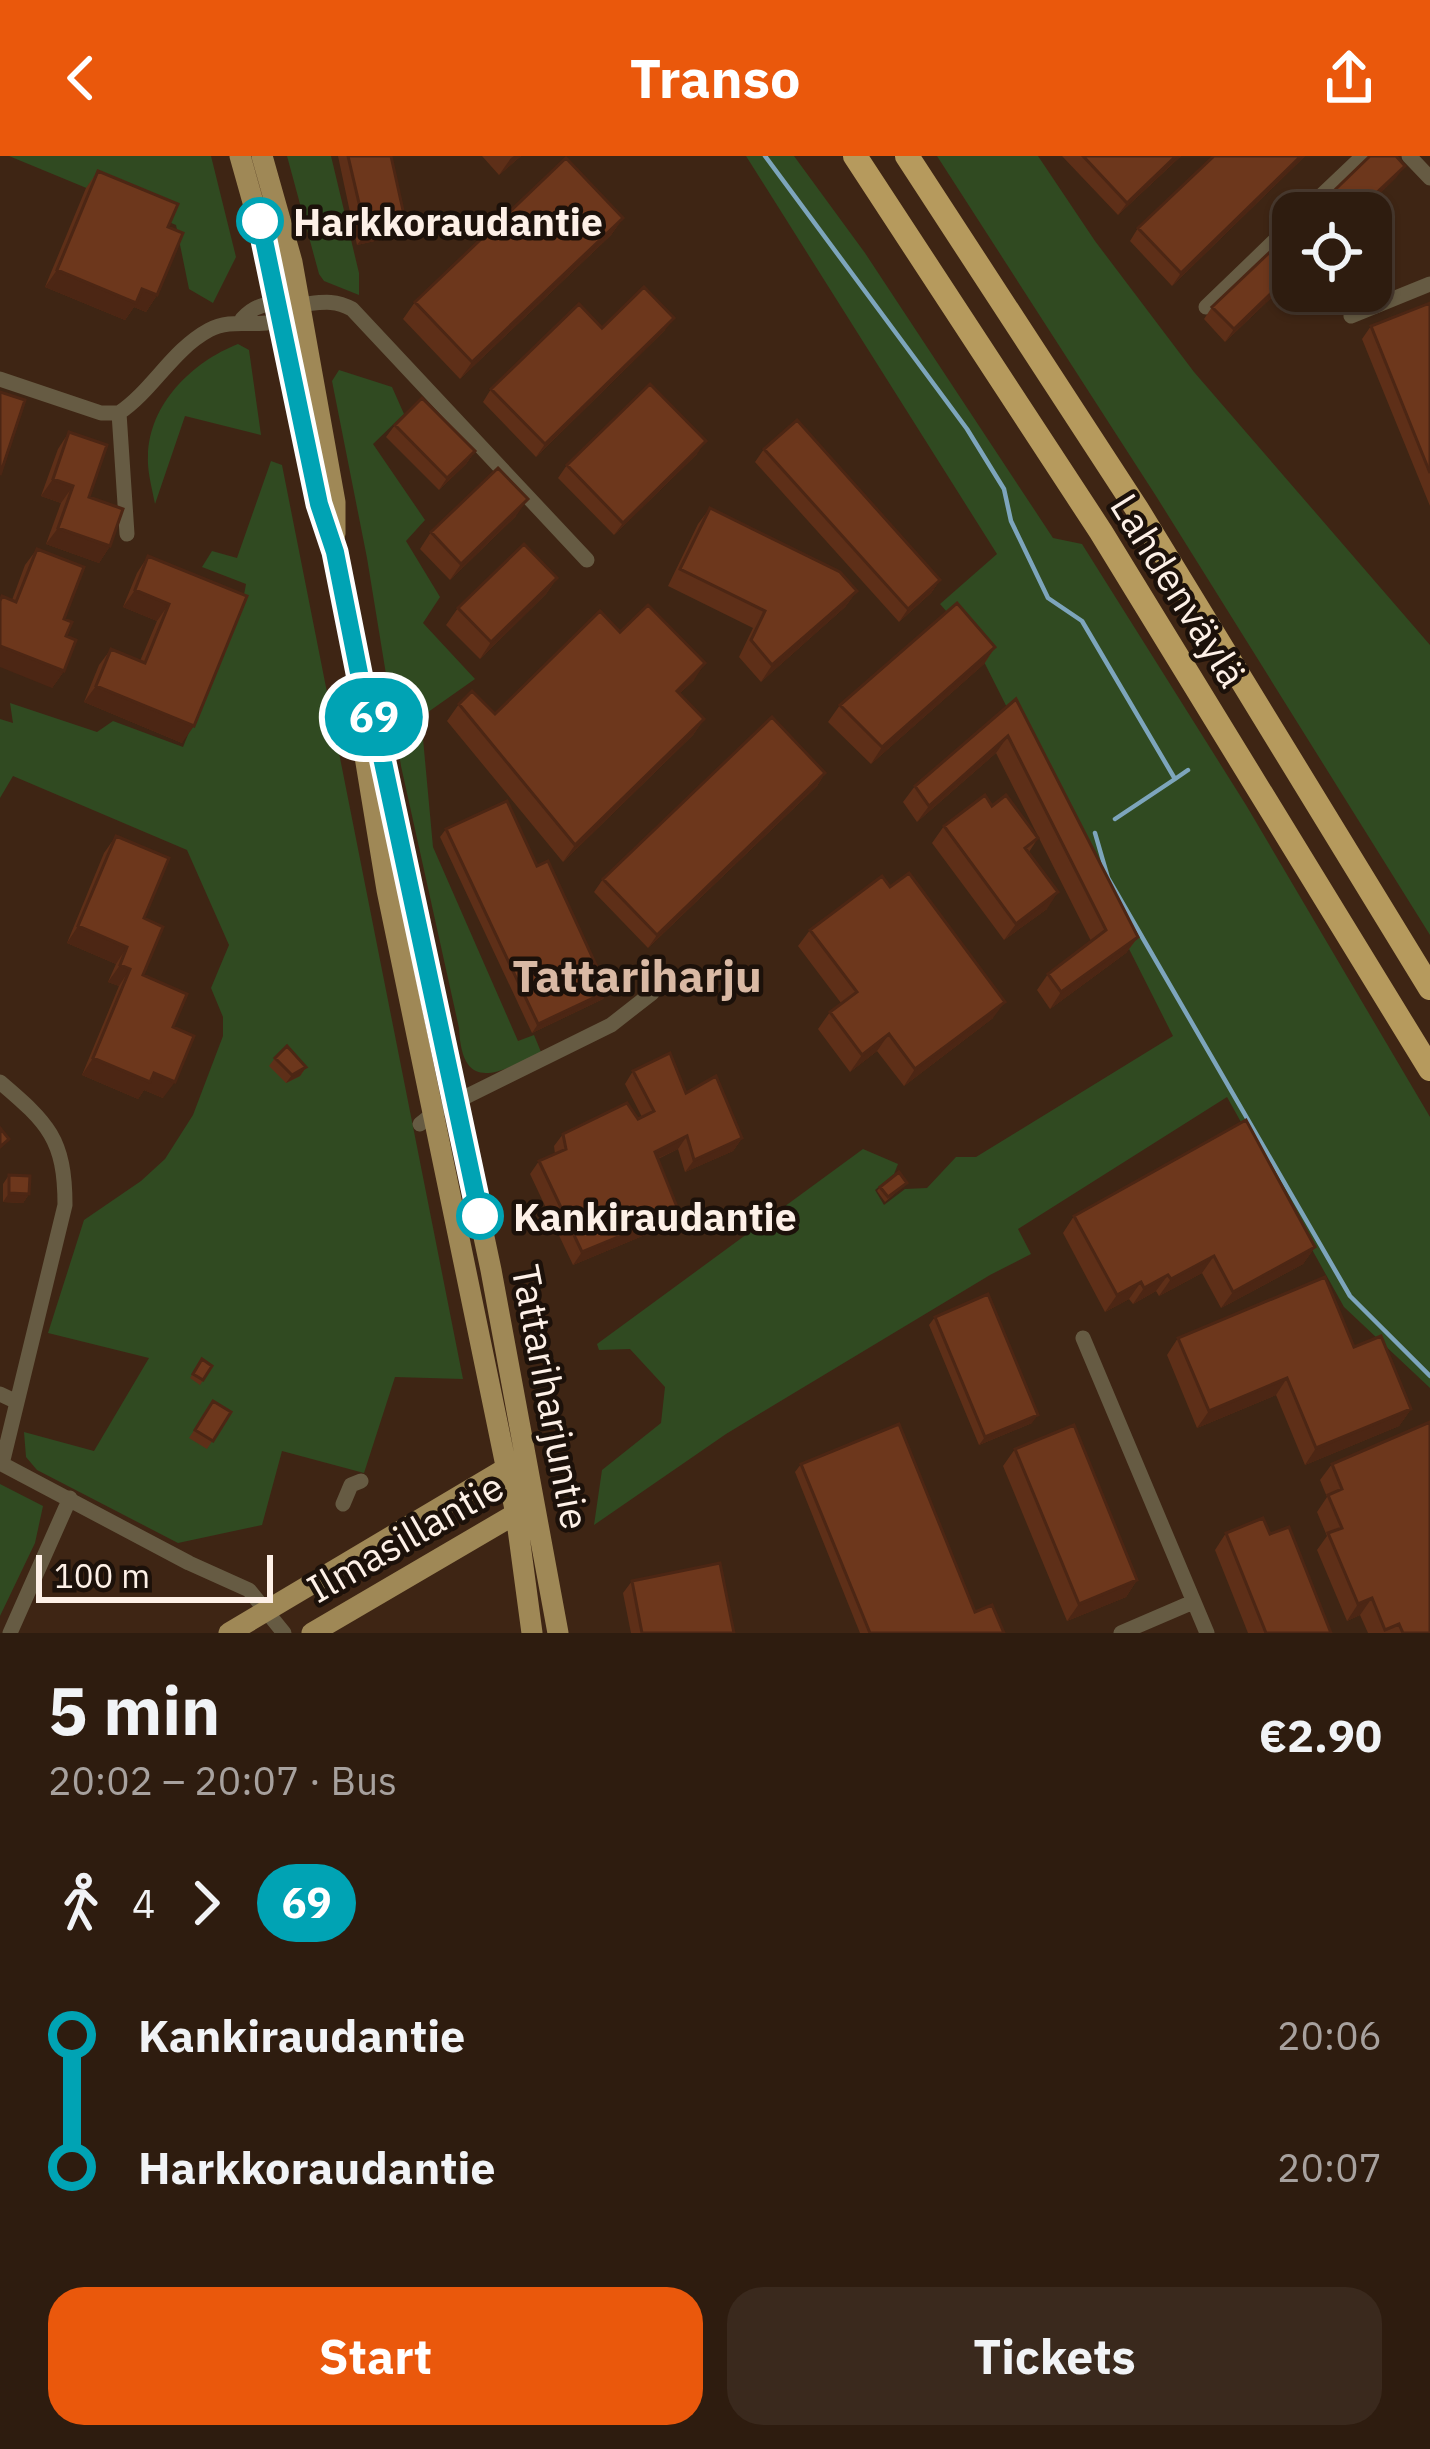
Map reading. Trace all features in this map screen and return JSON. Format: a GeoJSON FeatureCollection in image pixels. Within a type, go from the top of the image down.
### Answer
{"type":"FeatureCollection","features":[{"type":"Feature","properties":{"kind":"highway","name":"Lahdenväylä"},"geometry":{"type":"LineString","coordinates":[[855,156],[1101,532],[1430,1069]]}},
{"type":"Feature","properties":{"kind":"highway","name":"Lahdenväylä"},"geometry":{"type":"LineString","coordinates":[[907,156],[1137,508],[1430,988]]}},
{"type":"Feature","properties":{"kind":"main road","name":"Tattariharjuntie"},"geometry":{"type":"LineString","coordinates":[[239,156],[287,308],[334,502],[335,552],[361,683],[371,706],[376,813],[437,1113],[491,1270],[516,1462],[558,1633]]}},
{"type":"Feature","properties":{"kind":"main road","name":"Tattariharjuntie"},"geometry":{"type":"LineString","coordinates":[[262,156],[280,213],[287,308]]}},
{"type":"Feature","properties":{"kind":"main road","name":"Ilmasillantie"},"geometry":{"type":"LineString","coordinates":[[229,1633],[516,1462]]}},
{"type":"Feature","properties":{"kind":"main road","name":"Tattariharjuntie"},"geometry":{"type":"LineString","coordinates":[[525,1508],[532,1633]]}},
{"type":"Feature","properties":{"kind":"main road","name":"Ilmasillantie"},"geometry":{"type":"LineString","coordinates":[[312,1633],[525,1508]]}},
{"type":"Feature","properties":{"kind":"street"},"geometry":{"type":"LineString","coordinates":[[1325,192],[1363,156]]}},
{"type":"Feature","properties":{"kind":"street"},"geometry":{"type":"LineString","coordinates":[[1409,156],[1430,178]]}},
{"type":"Feature","properties":{"kind":"street"},"geometry":{"type":"LineString","coordinates":[[1206,307],[1272,243]]}},
{"type":"Feature","properties":{"kind":"street"},"geometry":{"type":"LineString","coordinates":[[1351,316],[1430,284]]}},
{"type":"Feature","properties":{"kind":"street"},"geometry":{"type":"LineString","coordinates":[[0,379],[101,413],[119,413],[206,331],[242,320],[253,308],[328,301],[352,309],[586,560]]}},
{"type":"Feature","properties":{"kind":"street"},"geometry":{"type":"LineString","coordinates":[[119,413],[128,534]]}},
{"type":"Feature","properties":{"kind":"street"},"geometry":{"type":"LineString","coordinates":[[437,1113],[611,1025],[652,993]]}},
{"type":"Feature","properties":{"kind":"street"},"geometry":{"type":"LineString","coordinates":[[0,1082],[42,1118],[56,1138],[65,1169],[65,1205],[1,1463],[249,1590],[284,1633]]}},
{"type":"Feature","properties":{"kind":"street"},"geometry":{"type":"LineString","coordinates":[[1083,1338],[1207,1633]]}},
{"type":"Feature","properties":{"kind":"street"},"geometry":{"type":"LineString","coordinates":[[0,1394],[16,1402]]}},
{"type":"Feature","properties":{"kind":"street"},"geometry":{"type":"LineString","coordinates":[[343,1504],[351,1485],[361,1481]]}},
{"type":"Feature","properties":{"kind":"street"},"geometry":{"type":"LineString","coordinates":[[10,1633],[70,1498]]}},
{"type":"Feature","properties":{"kind":"street"},"geometry":{"type":"LineString","coordinates":[[1121,1633],[1193,1602]]}},
{"type":"Feature","properties":{"kind":"green space"},"geometry":{"type":"Polygon","coordinates":[[[9,156],[211,156],[236,257],[213,303],[189,289],[176,225],[9,156]]]}},
{"type":"Feature","properties":{"kind":"green space"},"geometry":{"type":"Polygon","coordinates":[[[287,156],[331,156],[359,273],[359,295],[324,281],[319,274],[287,156]]]}},
{"type":"Feature","properties":{"kind":"green space"},"geometry":{"type":"Polygon","coordinates":[[[746,156],[794,156],[865,253],[1053,538],[1082,544],[1246,805],[1430,1117],[1430,1388],[1344,1307],[1227,1097],[1018,1229],[1031,1254],[726,1434],[594,1525],[602,1470],[661,1423],[665,1387],[630,1349],[599,1350],[597,1344],[863,1149],[898,1164],[894,1174],[875,1190],[884,1205],[905,1189],[927,1188],[956,1157],[976,1157],[1173,1036],[975,644],[940,604],[997,554],[746,156]]]}},
{"type":"Feature","properties":{"kind":"green space"},"geometry":{"type":"Polygon","coordinates":[[[937,156],[1038,156],[1194,372],[1430,645],[1430,935],[1156,496],[937,156]]]}},
{"type":"Feature","properties":{"kind":"green space"},"geometry":{"type":"Polygon","coordinates":[[[238,344],[249,350],[261,435],[185,416],[155,504],[148,462],[156,419],[190,374],[238,344]]]}},
{"type":"Feature","properties":{"kind":"green space"},"geometry":{"type":"Polygon","coordinates":[[[339,370],[392,387],[404,414],[373,444],[425,520],[406,541],[440,597],[423,623],[475,679],[421,717],[433,847],[518,1041],[534,1035],[541,1052],[497,1071],[475,1071],[462,1049],[401,766],[332,381],[339,370]]]}},
{"type":"Feature","properties":{"kind":"green space"},"geometry":{"type":"Polygon","coordinates":[[[271,461],[282,465],[463,1379],[395,1377],[364,1473],[282,1451],[262,1525],[178,1543],[37,1470],[26,1457],[24,1432],[94,1451],[149,1358],[48,1333],[84,1220],[165,1159],[193,1115],[223,1036],[223,1017],[211,988],[229,945],[187,850],[13,776],[0,798],[0,719],[13,723],[10,703],[97,732],[113,721],[183,747],[246,584],[202,567],[212,551],[237,558],[271,461]]]}},
{"type":"Feature","properties":{"kind":"green space"},"geometry":{"type":"Polygon","coordinates":[[[0,1484],[43,1506],[35,1543],[0,1616],[0,1484]]]}},
{"type":"Feature","properties":{"kind":"building"},"geometry":{"type":"Polygon","coordinates":[[[348,156],[391,156],[406,224],[366,233],[348,156]]]}},
{"type":"Feature","properties":{"kind":"building"},"geometry":{"type":"Polygon","coordinates":[[[1083,156],[1176,156],[1127,203],[1083,156]]]}},
{"type":"Feature","properties":{"kind":"building"},"geometry":{"type":"Polygon","coordinates":[[[1214,156],[1301,156],[1181,273],[1138,228],[1214,156]]]}},
{"type":"Feature","properties":{"kind":"building"},"geometry":{"type":"Polygon","coordinates":[[[1370,156],[1396,156],[1405,166],[1377,192],[1333,192],[1370,156]]]}},
{"type":"Feature","properties":{"kind":"building"},"geometry":{"type":"Polygon","coordinates":[[[566,158],[623,218],[472,362],[415,302],[566,158]]]}},
{"type":"Feature","properties":{"kind":"building"},"geometry":{"type":"Polygon","coordinates":[[[98,171],[178,204],[168,227],[183,233],[157,295],[142,289],[136,303],[57,270],[98,171]]]}},
{"type":"Feature","properties":{"kind":"building"},"geometry":{"type":"Polygon","coordinates":[[[1272,250],[1272,292],[1234,329],[1212,307],[1272,250]]]}},
{"type":"Feature","properties":{"kind":"building"},"geometry":{"type":"Polygon","coordinates":[[[644,287],[674,318],[545,444],[491,389],[579,304],[602,328],[644,287]]]}},
{"type":"Feature","properties":{"kind":"building"},"geometry":{"type":"Polygon","coordinates":[[[1430,303],[1430,473],[1371,326],[1430,303]]]}},
{"type":"Feature","properties":{"kind":"building"},"geometry":{"type":"Polygon","coordinates":[[[650,384],[706,441],[623,523],[567,465],[650,384]]]}},
{"type":"Feature","properties":{"kind":"building"},"geometry":{"type":"Polygon","coordinates":[[[0,392],[25,400],[0,475],[0,392]]]}},
{"type":"Feature","properties":{"kind":"building"},"geometry":{"type":"Polygon","coordinates":[[[422,398],[475,451],[447,478],[395,425],[422,398]]]}},
{"type":"Feature","properties":{"kind":"building"},"geometry":{"type":"Polygon","coordinates":[[[797,420],[940,580],[908,609],[764,449],[797,420]]]}},
{"type":"Feature","properties":{"kind":"building"},"geometry":{"type":"Polygon","coordinates":[[[69,432],[107,445],[89,497],[123,509],[110,546],[58,528],[73,486],[53,479],[69,432]]]}},
{"type":"Feature","properties":{"kind":"building"},"geometry":{"type":"Polygon","coordinates":[[[498,468],[528,499],[461,564],[431,532],[498,468]]]}},
{"type":"Feature","properties":{"kind":"building"},"geometry":{"type":"Polygon","coordinates":[[[710,508],[840,572],[857,591],[772,665],[751,640],[765,611],[680,569],[710,508]]]}},
{"type":"Feature","properties":{"kind":"building"},"geometry":{"type":"Polygon","coordinates":[[[524,544],[557,578],[491,642],[458,608],[524,544]]]}},
{"type":"Feature","properties":{"kind":"building"},"geometry":{"type":"Polygon","coordinates":[[[37,549],[84,567],[64,619],[72,622],[66,636],[76,640],[64,671],[0,646],[0,601],[2,596],[16,602],[37,549]]]}},
{"type":"Feature","properties":{"kind":"building"},"geometry":{"type":"Polygon","coordinates":[[[148,556],[247,596],[194,726],[96,686],[111,649],[145,663],[169,604],[135,590],[148,556]]]}},
{"type":"Feature","properties":{"kind":"building"},"geometry":{"type":"Polygon","coordinates":[[[957,603],[995,647],[882,747],[840,705],[957,603]]]}},
{"type":"Feature","properties":{"kind":"building"},"geometry":{"type":"Polygon","coordinates":[[[648,605],[705,663],[677,691],[704,719],[575,845],[459,704],[472,691],[495,714],[600,611],[620,632],[648,605]]]}},
{"type":"Feature","properties":{"kind":"building"},"geometry":{"type":"Polygon","coordinates":[[[1016,699],[1138,937],[1061,992],[1048,974],[1106,930],[1008,736],[929,806],[915,786],[1016,699]]]}},
{"type":"Feature","properties":{"kind":"building"},"geometry":{"type":"Polygon","coordinates":[[[772,717],[825,773],[657,935],[603,879],[772,717]]]}},
{"type":"Feature","properties":{"kind":"building"},"geometry":{"type":"Polygon","coordinates":[[[985,795],[992,806],[1006,795],[1038,838],[1025,848],[1058,892],[1016,924],[944,826],[985,795]]]}},
{"type":"Feature","properties":{"kind":"building"},"geometry":{"type":"Polygon","coordinates":[[[507,801],[537,866],[548,861],[608,991],[538,1024],[446,829],[507,801]]]}},
{"type":"Feature","properties":{"kind":"building"},"geometry":{"type":"Polygon","coordinates":[[[116,836],[169,858],[144,918],[163,927],[143,975],[187,994],[173,1027],[194,1036],[175,1082],[154,1073],[150,1082],[93,1058],[130,969],[120,965],[127,947],[78,926],[116,836]]]}},
{"type":"Feature","properties":{"kind":"building"},"geometry":{"type":"Polygon","coordinates":[[[909,873],[1005,1002],[915,1069],[889,1034],[862,1055],[830,1012],[857,992],[810,930],[882,876],[890,887],[909,873]]]}},
{"type":"Feature","properties":{"kind":"building"},"geometry":{"type":"Polygon","coordinates":[[[287,1046],[306,1067],[292,1075],[275,1058],[287,1046]]]}},
{"type":"Feature","properties":{"kind":"building"},"geometry":{"type":"Polygon","coordinates":[[[670,1053],[686,1093],[716,1076],[742,1138],[694,1160],[687,1136],[655,1152],[679,1212],[582,1252],[539,1161],[566,1149],[563,1134],[627,1103],[638,1119],[654,1111],[633,1071],[670,1053]]]}},
{"type":"Feature","properties":{"kind":"building"},"geometry":{"type":"Polygon","coordinates":[[[1246,1120],[1315,1247],[1233,1292],[1214,1256],[1171,1279],[1168,1275],[1144,1288],[1141,1282],[1117,1295],[1074,1216],[1246,1120]]]}},
{"type":"Feature","properties":{"kind":"building"},"geometry":{"type":"Polygon","coordinates":[[[899,1172],[907,1183],[888,1197],[880,1187],[899,1172]]]}},
{"type":"Feature","properties":{"kind":"building"},"geometry":{"type":"Polygon","coordinates":[[[9,1175],[30,1176],[29,1194],[9,1193],[9,1175]]]}},
{"type":"Feature","properties":{"kind":"building"},"geometry":{"type":"Polygon","coordinates":[[[1325,1277],[1354,1347],[1381,1336],[1411,1409],[1316,1448],[1287,1378],[1209,1411],[1178,1338],[1325,1277]]]}},
{"type":"Feature","properties":{"kind":"building"},"geometry":{"type":"Polygon","coordinates":[[[988,1294],[1038,1415],[985,1437],[935,1317],[988,1294]]]}},
{"type":"Feature","properties":{"kind":"building"},"geometry":{"type":"Polygon","coordinates":[[[202,1359],[212,1366],[203,1380],[193,1374],[202,1359]]]}},
{"type":"Feature","properties":{"kind":"building"},"geometry":{"type":"Polygon","coordinates":[[[213,1401],[231,1412],[213,1441],[195,1430],[213,1401]]]}},
{"type":"Feature","properties":{"kind":"building"},"geometry":{"type":"Polygon","coordinates":[[[1430,1422],[1430,1633],[1403,1633],[1399,1624],[1385,1630],[1372,1598],[1358,1604],[1328,1533],[1342,1528],[1328,1495],[1342,1489],[1332,1464],[1430,1422]]]}},
{"type":"Feature","properties":{"kind":"building"},"geometry":{"type":"Polygon","coordinates":[[[899,1424],[975,1612],[992,1605],[1004,1633],[870,1633],[801,1464],[899,1424]]]}},
{"type":"Feature","properties":{"kind":"building"},"geometry":{"type":"Polygon","coordinates":[[[1074,1425],[1137,1580],[1079,1604],[1015,1449],[1074,1425]]]}},
{"type":"Feature","properties":{"kind":"building"},"geometry":{"type":"Polygon","coordinates":[[[1263,1518],[1270,1534],[1289,1527],[1331,1633],[1266,1633],[1226,1533],[1263,1518]]]}},
{"type":"Feature","properties":{"kind":"building"},"geometry":{"type":"Polygon","coordinates":[[[720,1563],[734,1633],[642,1633],[632,1581],[720,1563]]]}},
{"type":"Feature","properties":{"kind":"waterway"},"geometry":{"type":"LineString","coordinates":[[765,156],[967,429],[1004,489],[1011,521],[1048,598],[1082,621],[1175,779],[1115,819]]}},
{"type":"Feature","properties":{"kind":"waterway"},"geometry":{"type":"LineString","coordinates":[[1175,779],[1188,770]]}},
{"type":"Feature","properties":{"kind":"waterway"},"geometry":{"type":"LineString","coordinates":[[1095,833],[1108,878],[1350,1296],[1430,1376]]}},
{"type":"Feature","properties":{"kind":"bus line","name":"69"},"geometry":{"type":"LineString","coordinates":[[260,221],[319,504],[335,552],[361,683],[371,706],[480,1216]]}},
{"type":"Feature","properties":{"kind":"place","name":"Harkkoraudantie"},"geometry":{"type":"Point","coordinates":[260,221]}},
{"type":"Feature","properties":{"kind":"place","name":"Kankiraudantie"},"geometry":{"type":"Point","coordinates":[480,1216]}},
{"type":"Feature","properties":{"kind":"district","name":"Tattariharju"},"geometry":{"type":"Point","coordinates":[637,975]}}]}
